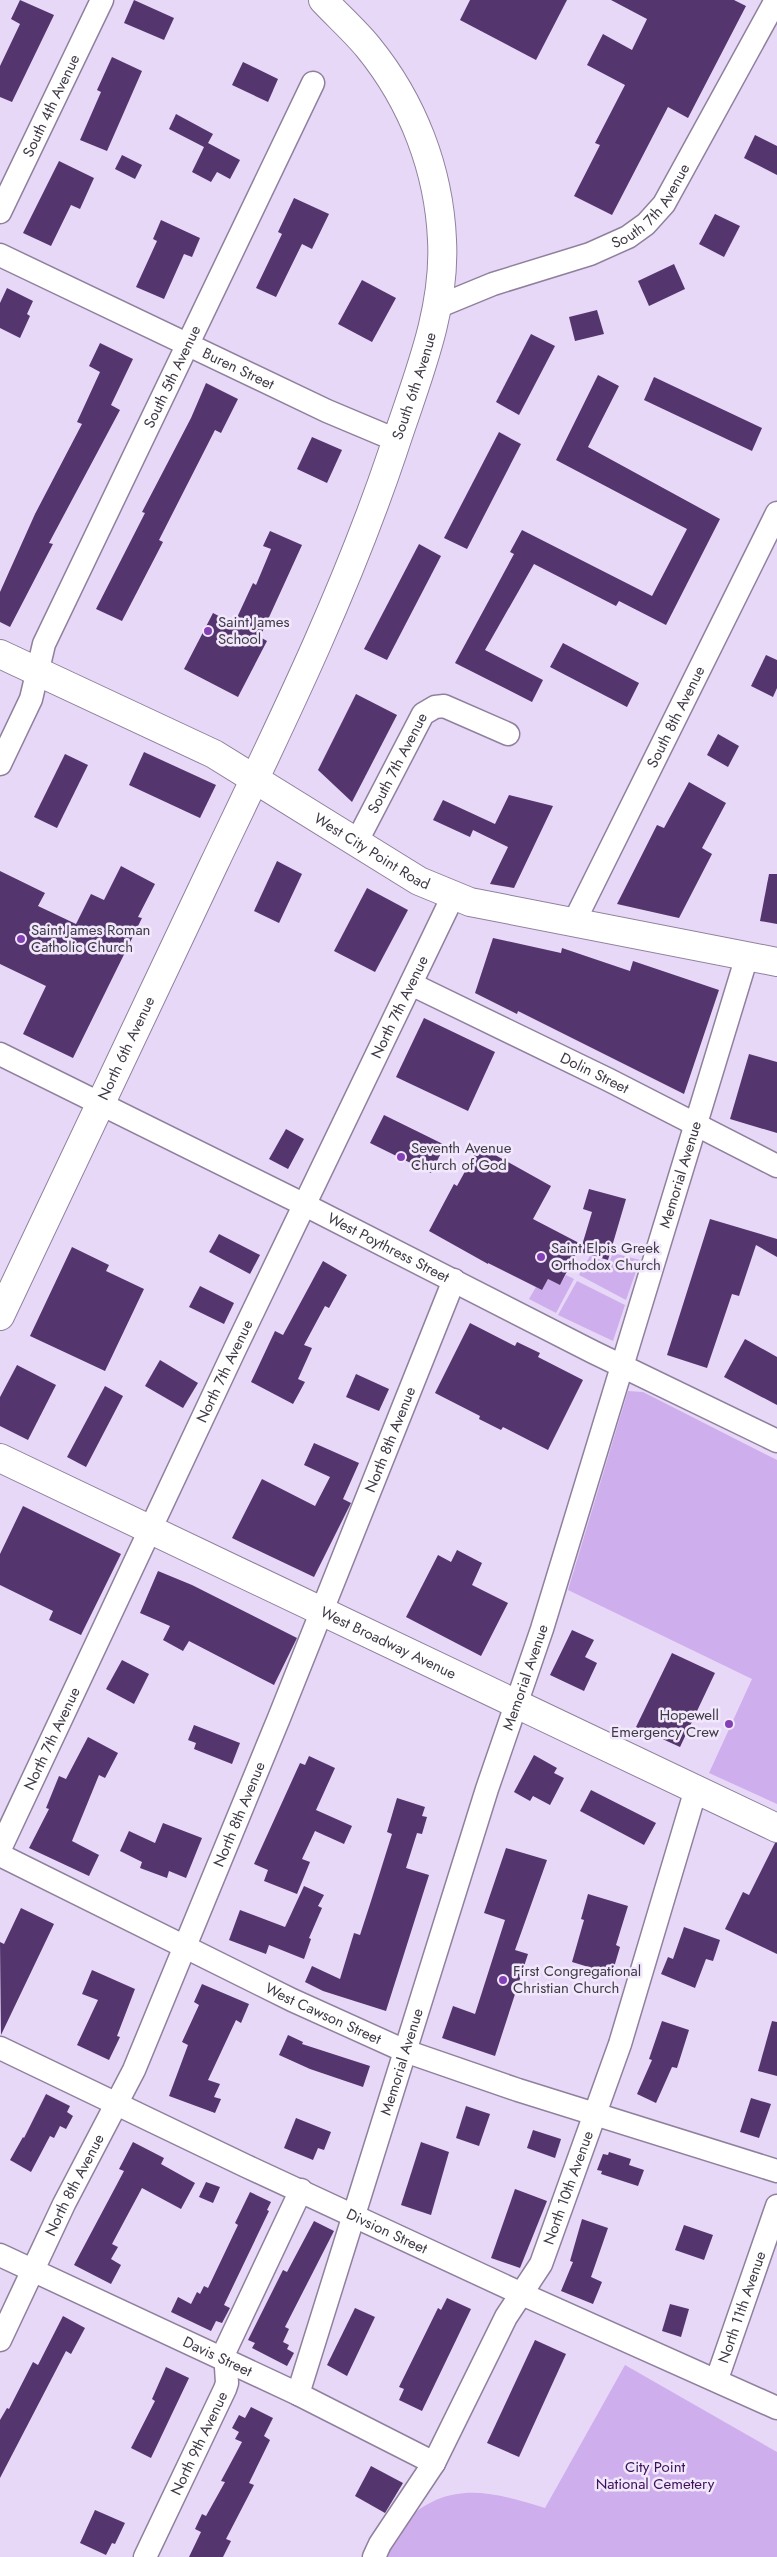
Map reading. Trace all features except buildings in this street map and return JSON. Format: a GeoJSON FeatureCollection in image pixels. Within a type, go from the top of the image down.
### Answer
{"type":"FeatureCollection","features":[{"type":"Feature","properties":{"kind":"main road","name":"South 6th Avenue"},"geometry":{"type":"LineString","coordinates":[[254,780],[342,589],[396,440],[424,356],[437,307],[443,243],[432,169],[406,104],[391,78],[368,47],[323,0]]}},
{"type":"Feature","properties":{"kind":"main road","name":"West City Point Road"},"geometry":{"type":"LineString","coordinates":[[0,654],[205,750],[419,881],[453,896],[777,962]]}},
{"type":"Feature","properties":{"kind":"main road","name":"North 6th Avenue"},"geometry":{"type":"LineString","coordinates":[[0,1316],[254,780]]}},
{"type":"Feature","properties":{"kind":"main road","name":"West Broadway Avenue"},"geometry":{"type":"LineString","coordinates":[[0,1458],[777,1828]]}},
{"type":"Feature","properties":{"kind":"street","name":"South 4th Avenue"},"geometry":{"type":"LineString","coordinates":[[0,212],[102,0]]}},
{"type":"Feature","properties":{"kind":"street","name":"South 7th Avenue"},"geometry":{"type":"LineString","coordinates":[[437,307],[493,284],[590,254],[628,237],[646,224],[664,204],[776,0]]}},
{"type":"Feature","properties":{"kind":"street","name":"South 5th Avenue"},"geometry":{"type":"LineString","coordinates":[[0,764],[31,699],[44,644],[313,83]]}},
{"type":"Feature","properties":{"kind":"street","name":"Buren Street"},"geometry":{"type":"LineString","coordinates":[[0,255],[188,343],[327,411],[396,440]]}},
{"type":"Feature","properties":{"kind":"street","name":"South 8th Avenue"},"geometry":{"type":"LineString","coordinates":[[574,922],[777,513]]}},
{"type":"Feature","properties":{"kind":"street","name":"South 7th Avenue"},"geometry":{"type":"LineString","coordinates":[[356,842],[423,714],[435,707],[444,706],[508,734]]}},
{"type":"Feature","properties":{"kind":"street","name":"North 7th Avenue"},"geometry":{"type":"LineString","coordinates":[[0,1849],[453,896]]}},
{"type":"Feature","properties":{"kind":"street","name":"Memorial Avenue"},"geometry":{"type":"LineString","coordinates":[[298,2394],[487,1789],[516,1705],[623,1366],[747,956]]}},
{"type":"Feature","properties":{"kind":"street","name":"Dolin Street"},"geometry":{"type":"LineString","coordinates":[[410,984],[777,1166]]}},
{"type":"Feature","properties":{"kind":"street","name":"West Poythress Street"},"geometry":{"type":"LineString","coordinates":[[0,1054],[305,1205],[623,1366],[777,1441]]}},
{"type":"Feature","properties":{"kind":"street","name":"North 8th Avenue"},"geometry":{"type":"LineString","coordinates":[[0,2340],[64,2204],[134,2070],[322,1612],[454,1280]]}},
{"type":"Feature","properties":{"kind":"street","name":"North 10th Avenue"},"geometry":{"type":"LineString","coordinates":[[374,2557],[380,2544],[434,2463],[506,2317],[541,2264],[623,2035],[696,1789]]}},
{"type":"Feature","properties":{"kind":"street","name":"West Cawson Street"},"geometry":{"type":"LineString","coordinates":[[0,1855],[292,2000],[405,2051],[595,2114],[777,2171]]}},
{"type":"Feature","properties":{"kind":"street","name":"Divsion Street"},"geometry":{"type":"LineString","coordinates":[[0,2048],[522,2294],[717,2379],[777,2408]]}},
{"type":"Feature","properties":{"kind":"street","name":"North 9th Avenue"},"geometry":{"type":"LineString","coordinates":[[145,2557],[225,2389],[227,2383],[225,2351],[301,2190]]}},
{"type":"Feature","properties":{"kind":"street","name":"North 11th Avenue"},"geometry":{"type":"LineString","coordinates":[[717,2379],[777,2206]]}},
{"type":"Feature","properties":{"kind":"street","name":"Davis Street"},"geometry":{"type":"LineString","coordinates":[[0,2255],[298,2394],[434,2463]]}},
{"type":"Feature","properties":{"kind":"green space"},"geometry":{"type":"Polygon","coordinates":[[[613,1253],[640,1260],[626,1300],[579,1275],[590,1256],[609,1263],[613,1253]]]}},
{"type":"Feature","properties":{"kind":"green space"},"geometry":{"type":"Polygon","coordinates":[[[566,1275],[574,1279],[556,1313],[529,1299],[536,1287],[542,1290],[548,1279],[560,1285],[566,1275]]]}},
{"type":"Feature","properties":{"kind":"green space"},"geometry":{"type":"Polygon","coordinates":[[[577,1281],[625,1305],[613,1341],[558,1315],[577,1281]]]}},
{"type":"Feature","properties":{"kind":"green space"},"geometry":{"type":"Polygon","coordinates":[[[628,1391],[643,1392],[777,1460],[777,1804],[709,1773],[752,1679],[568,1590],[628,1391]]]}},
{"type":"Feature","properties":{"kind":"green space","name":"City Point National Cemetery"},"geometry":{"type":"Polygon","coordinates":[[[625,2365],[777,2452],[777,2557],[380,2557],[395,2532],[418,2510],[452,2495],[469,2493],[487,2494],[545,2508],[625,2365]]]}},
{"type":"Feature","properties":{"kind":"place","name":"Saint James School"},"geometry":{"type":"Point","coordinates":[208,631]}},
{"type":"Feature","properties":{"kind":"place","name":"Saint James Roman Catholic Church"},"geometry":{"type":"Point","coordinates":[21,939]}},
{"type":"Feature","properties":{"kind":"place","name":"Seventh Avenue Church of God"},"geometry":{"type":"Point","coordinates":[401,1157]}},
{"type":"Feature","properties":{"kind":"place","name":"Saint Elpis Greek Orthodox Church"},"geometry":{"type":"Point","coordinates":[541,1257]}},
{"type":"Feature","properties":{"kind":"place","name":"Hopewell Emergency Crew"},"geometry":{"type":"Point","coordinates":[729,1724]}},
{"type":"Feature","properties":{"kind":"place","name":"First Congregational Christian Church"},"geometry":{"type":"Point","coordinates":[503,1980]}}]}
